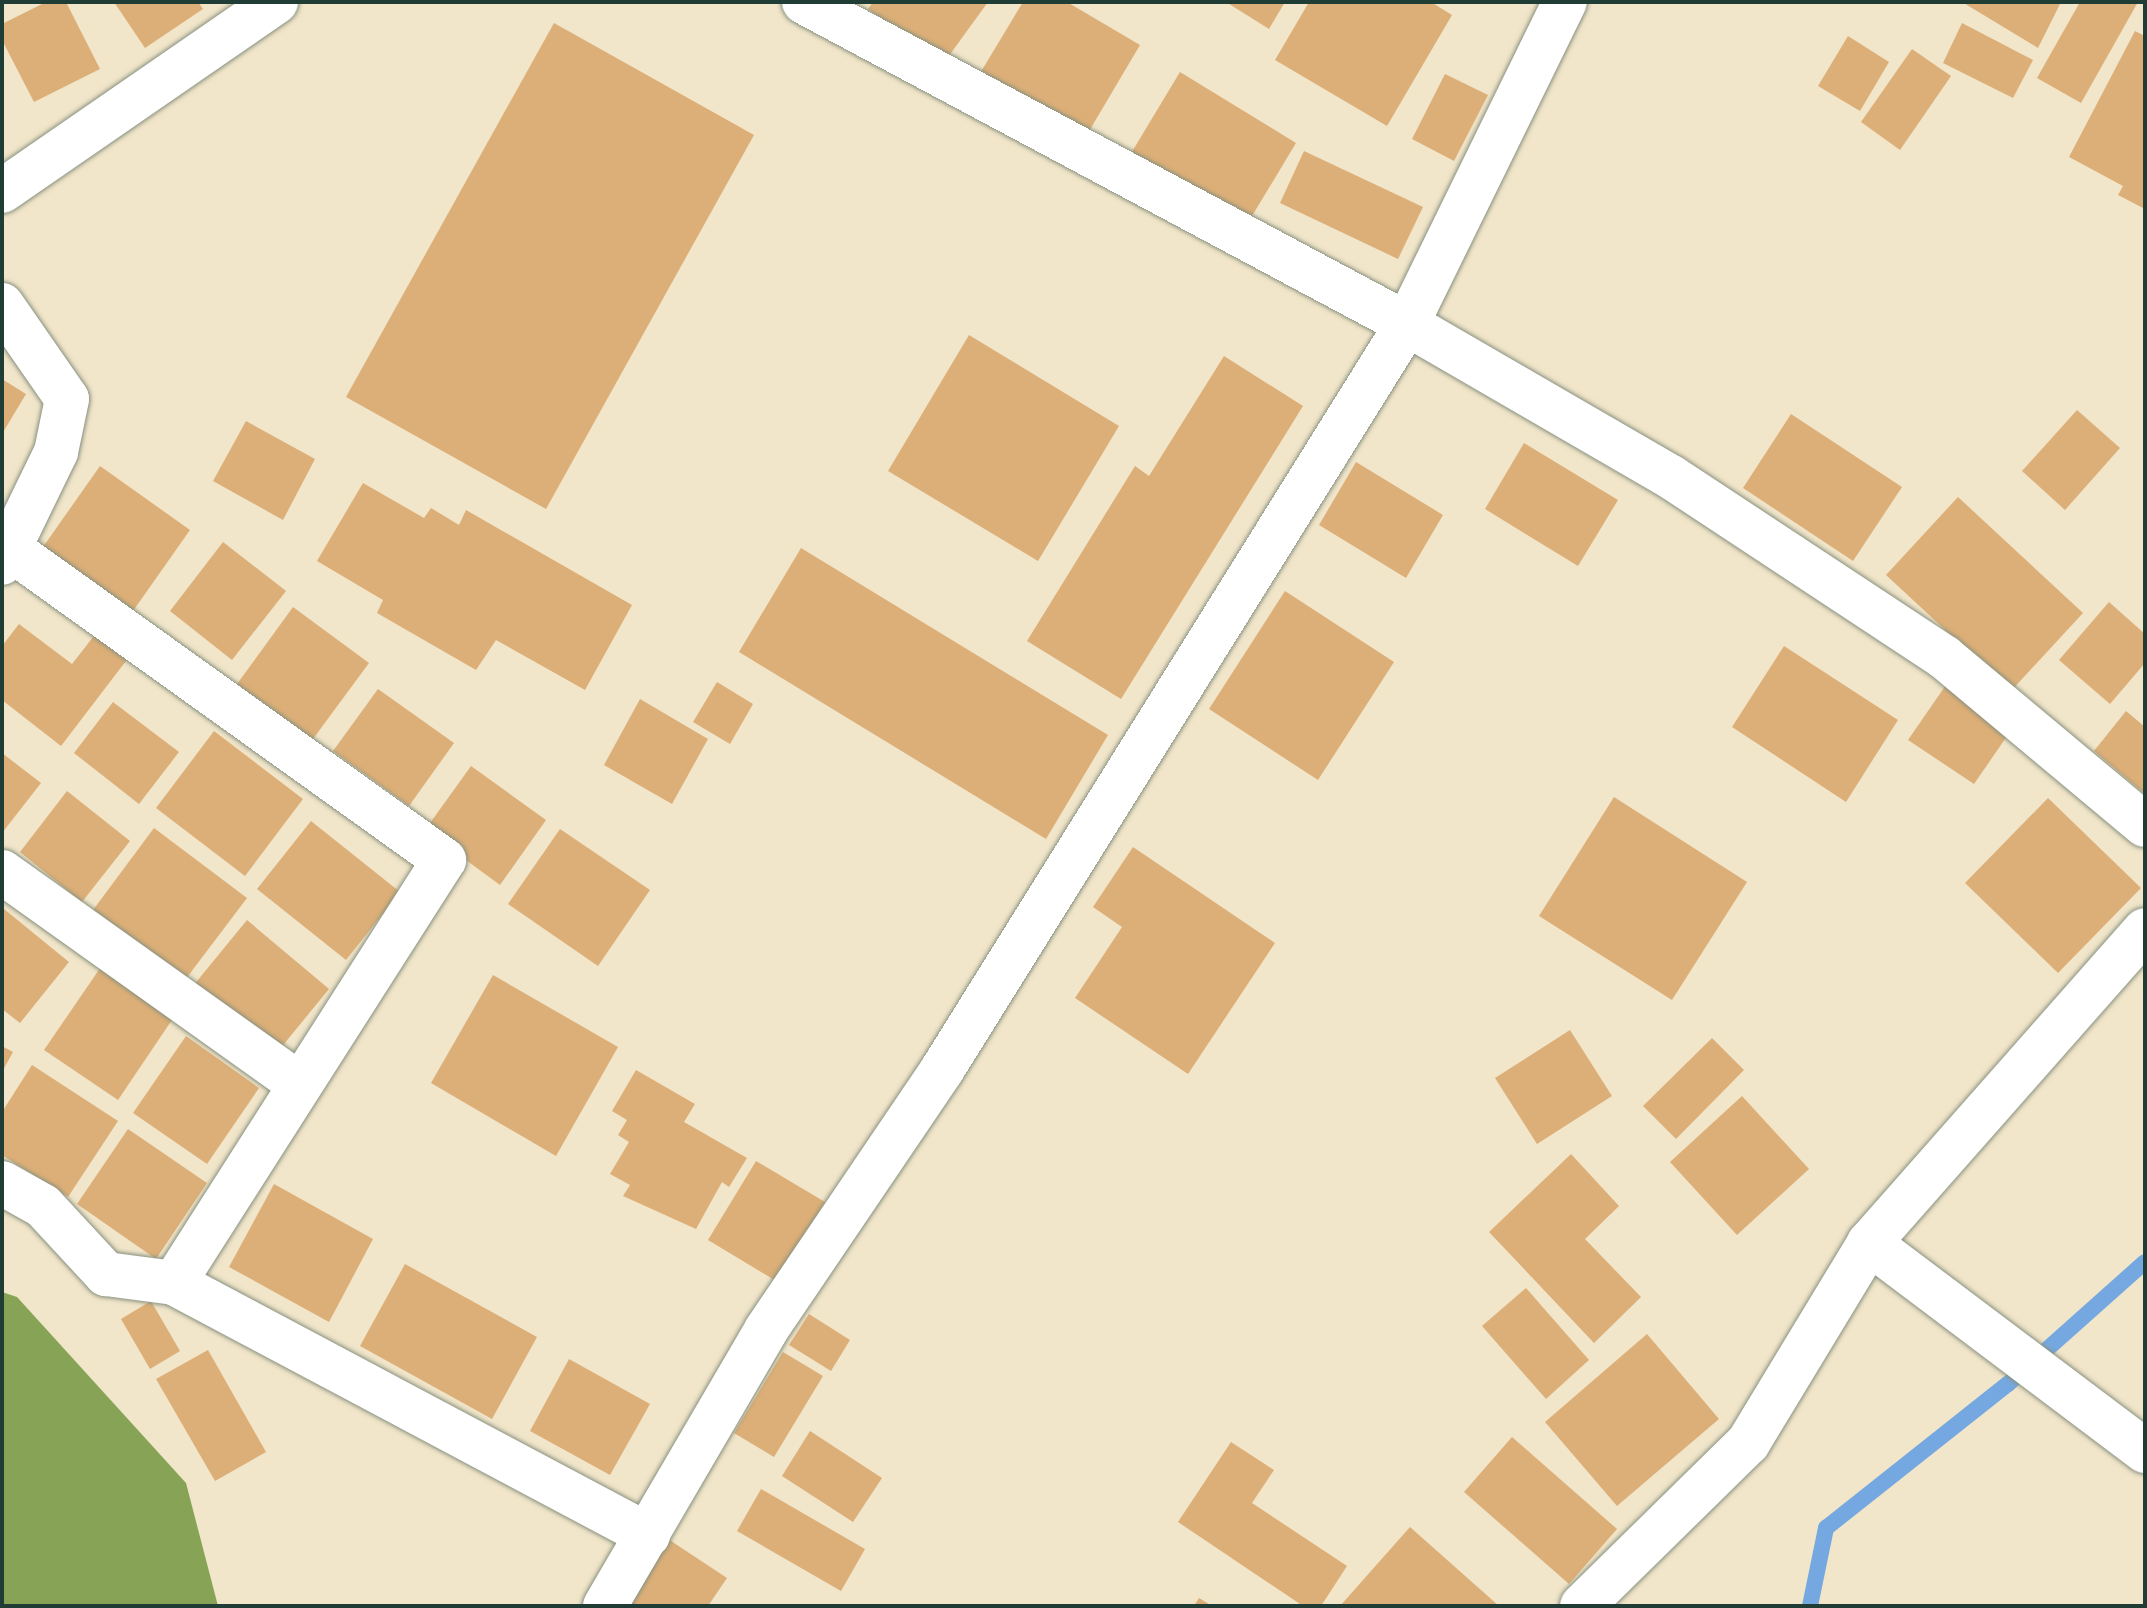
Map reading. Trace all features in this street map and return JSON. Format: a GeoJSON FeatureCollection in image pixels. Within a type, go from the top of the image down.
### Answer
{"type":"FeatureCollection","features":[{"type":"Feature","properties":{"kind":"street"},"geometry":{"type":"LineString","coordinates":[[2,191],[276,2]]}},
{"type":"Feature","properties":{"kind":"street"},"geometry":{"type":"LineString","coordinates":[[804,2],[1407,324],[1671,477],[1944,657],[2145,825]]}},
{"type":"Feature","properties":{"kind":"street"},"geometry":{"type":"LineString","coordinates":[[605,1606],[766,1330],[942,1070],[1407,324],[1565,2]]}},
{"type":"Feature","properties":{"kind":"street"},"geometry":{"type":"LineString","coordinates":[[2,305],[67,399],[56,452],[6,556],[444,860],[298,1083],[174,1283]]}},
{"type":"Feature","properties":{"kind":"street"},"geometry":{"type":"LineString","coordinates":[[2,872],[298,1083]]}},
{"type":"Feature","properties":{"kind":"street"},"geometry":{"type":"LineString","coordinates":[[1582,1606],[1748,1443],[1869,1243],[2145,930]]}},
{"type":"Feature","properties":{"kind":"street"},"geometry":{"type":"LineString","coordinates":[[2,1183],[43,1206],[106,1274],[174,1283],[648,1535]]}},
{"type":"Feature","properties":{"kind":"street"},"geometry":{"type":"LineString","coordinates":[[1869,1243],[2145,1451]]}},
{"type":"Feature","properties":{"kind":"green space"},"geometry":{"type":"Polygon","coordinates":[[[2,1292],[17,1297],[186,1483],[218,1606],[2,1606],[2,1292]]]}},
{"type":"Feature","properties":{"kind":"building"},"geometry":{"type":"Polygon","coordinates":[[[46,2],[66,2],[100,69],[34,102],[2,40],[2,24],[46,2]]]}},
{"type":"Feature","properties":{"kind":"building"},"geometry":{"type":"Polygon","coordinates":[[[114,2],[198,2],[203,9],[145,48],[114,2]]]}},
{"type":"Feature","properties":{"kind":"building"},"geometry":{"type":"Polygon","coordinates":[[[873,2],[988,2],[943,64],[868,9],[873,2]]]}},
{"type":"Feature","properties":{"kind":"building"},"geometry":{"type":"Polygon","coordinates":[[[1023,2],[1067,2],[1140,45],[1085,138],[979,75],[1023,2]]]}},
{"type":"Feature","properties":{"kind":"building"},"geometry":{"type":"Polygon","coordinates":[[[1226,2],[1285,2],[1269,29],[1226,2]]]}},
{"type":"Feature","properties":{"kind":"building"},"geometry":{"type":"Polygon","coordinates":[[[1309,2],[1431,2],[1452,15],[1387,126],[1275,60],[1309,2]]]}},
{"type":"Feature","properties":{"kind":"building"},"geometry":{"type":"Polygon","coordinates":[[[1962,2],[2061,2],[2038,48],[1962,2]]]}},
{"type":"Feature","properties":{"kind":"building"},"geometry":{"type":"Polygon","coordinates":[[[2080,2],[2138,2],[2081,103],[2037,78],[2080,2]]]}},
{"type":"Feature","properties":{"kind":"building"},"geometry":{"type":"Polygon","coordinates":[[[554,23],[754,135],[546,509],[346,397],[554,23]]]}},
{"type":"Feature","properties":{"kind":"building"},"geometry":{"type":"Polygon","coordinates":[[[1962,23],[2033,60],[2013,98],[1943,63],[1962,23]]]}},
{"type":"Feature","properties":{"kind":"building"},"geometry":{"type":"Polygon","coordinates":[[[2135,31],[2145,36],[2145,209],[2118,195],[2123,186],[2069,157],[2135,31]]]}},
{"type":"Feature","properties":{"kind":"building"},"geometry":{"type":"Polygon","coordinates":[[[1848,36],[1889,62],[1860,111],[1818,86],[1848,36]]]}},
{"type":"Feature","properties":{"kind":"building"},"geometry":{"type":"Polygon","coordinates":[[[1912,49],[1951,76],[1900,150],[1861,122],[1912,49]]]}},
{"type":"Feature","properties":{"kind":"building"},"geometry":{"type":"Polygon","coordinates":[[[1180,72],[1296,143],[1243,231],[1127,160],[1180,72]]]}},
{"type":"Feature","properties":{"kind":"building"},"geometry":{"type":"Polygon","coordinates":[[[1445,74],[1488,95],[1454,161],[1412,139],[1445,74]]]}},
{"type":"Feature","properties":{"kind":"building"},"geometry":{"type":"Polygon","coordinates":[[[1304,151],[1423,207],[1398,259],[1280,203],[1304,151]]]}},
{"type":"Feature","properties":{"kind":"building"},"geometry":{"type":"Polygon","coordinates":[[[969,335],[1119,426],[1038,561],[888,471],[969,335]]]}},
{"type":"Feature","properties":{"kind":"building"},"geometry":{"type":"Polygon","coordinates":[[[1224,356],[1303,406],[1121,699],[1027,641],[1135,466],[1149,476],[1224,356]]]}},
{"type":"Feature","properties":{"kind":"building"},"geometry":{"type":"Polygon","coordinates":[[[2,379],[26,394],[2,434],[2,379]]]}},
{"type":"Feature","properties":{"kind":"building"},"geometry":{"type":"Polygon","coordinates":[[[2077,410],[2120,448],[2065,510],[2022,471],[2077,410]]]}},
{"type":"Feature","properties":{"kind":"building"},"geometry":{"type":"Polygon","coordinates":[[[1791,414],[1902,487],[1853,561],[1743,488],[1791,414]]]}},
{"type":"Feature","properties":{"kind":"building"},"geometry":{"type":"Polygon","coordinates":[[[246,421],[315,459],[283,520],[213,481],[246,421]]]}},
{"type":"Feature","properties":{"kind":"building"},"geometry":{"type":"Polygon","coordinates":[[[1524,443],[1618,500],[1578,566],[1485,509],[1524,443]]]}},
{"type":"Feature","properties":{"kind":"building"},"geometry":{"type":"Polygon","coordinates":[[[1356,462],[1443,515],[1406,578],[1319,525],[1356,462]]]}},
{"type":"Feature","properties":{"kind":"building"},"geometry":{"type":"Polygon","coordinates":[[[100,466],[190,530],[133,611],[43,547],[100,466]]]}},
{"type":"Feature","properties":{"kind":"building"},"geometry":{"type":"Polygon","coordinates":[[[363,483],[424,518],[431,508],[459,525],[466,510],[632,605],[585,690],[496,640],[476,670],[377,613],[383,600],[317,561],[363,483]]]}},
{"type":"Feature","properties":{"kind":"building"},"geometry":{"type":"Polygon","coordinates":[[[1958,497],[2083,613],[2011,691],[1886,575],[1958,497]]]}},
{"type":"Feature","properties":{"kind":"building"},"geometry":{"type":"Polygon","coordinates":[[[223,542],[286,591],[232,660],[170,611],[223,542]]]}},
{"type":"Feature","properties":{"kind":"building"},"geometry":{"type":"Polygon","coordinates":[[[801,548],[1108,735],[1046,839],[739,652],[801,548]]]}},
{"type":"Feature","properties":{"kind":"building"},"geometry":{"type":"Polygon","coordinates":[[[1285,591],[1394,662],[1318,780],[1209,709],[1285,591]]]}},
{"type":"Feature","properties":{"kind":"building"},"geometry":{"type":"Polygon","coordinates":[[[2109,602],[2145,634],[2145,663],[2110,704],[2059,660],[2109,602]]]}},
{"type":"Feature","properties":{"kind":"building"},"geometry":{"type":"Polygon","coordinates":[[[293,607],[369,663],[313,739],[237,684],[293,607]]]}},
{"type":"Feature","properties":{"kind":"building"},"geometry":{"type":"Polygon","coordinates":[[[19,624],[72,664],[97,632],[129,657],[61,746],[2,700],[2,646],[19,624]]]}},
{"type":"Feature","properties":{"kind":"building"},"geometry":{"type":"Polygon","coordinates":[[[1784,646],[1898,720],[1846,802],[1732,727],[1784,646]]]}},
{"type":"Feature","properties":{"kind":"building"},"geometry":{"type":"Polygon","coordinates":[[[717,682],[753,704],[730,744],[693,722],[717,682]]]}},
{"type":"Feature","properties":{"kind":"building"},"geometry":{"type":"Polygon","coordinates":[[[1948,682],[2014,726],[1974,784],[1908,740],[1948,682]]]}},
{"type":"Feature","properties":{"kind":"building"},"geometry":{"type":"Polygon","coordinates":[[[378,689],[454,743],[409,806],[333,751],[378,689]]]}},
{"type":"Feature","properties":{"kind":"building"},"geometry":{"type":"Polygon","coordinates":[[[640,699],[708,739],[672,804],[604,765],[640,699]]]}},
{"type":"Feature","properties":{"kind":"building"},"geometry":{"type":"Polygon","coordinates":[[[113,702],[179,752],[139,804],[74,753],[113,702]]]}},
{"type":"Feature","properties":{"kind":"building"},"geometry":{"type":"Polygon","coordinates":[[[2126,711],[2145,727],[2145,794],[2094,751],[2126,711]]]}},
{"type":"Feature","properties":{"kind":"building"},"geometry":{"type":"Polygon","coordinates":[[[214,731],[303,799],[245,876],[156,808],[214,731]]]}},
{"type":"Feature","properties":{"kind":"building"},"geometry":{"type":"Polygon","coordinates":[[[2,753],[41,783],[2,833],[2,753]]]}},
{"type":"Feature","properties":{"kind":"building"},"geometry":{"type":"Polygon","coordinates":[[[471,766],[546,820],[500,885],[425,830],[471,766]]]}},
{"type":"Feature","properties":{"kind":"building"},"geometry":{"type":"Polygon","coordinates":[[[67,791],[130,841],[82,902],[20,852],[67,791]]]}},
{"type":"Feature","properties":{"kind":"building"},"geometry":{"type":"Polygon","coordinates":[[[1614,797],[1747,882],[1672,1000],[1539,916],[1614,797]]]}},
{"type":"Feature","properties":{"kind":"building"},"geometry":{"type":"Polygon","coordinates":[[[2048,798],[2141,888],[2058,973],[1965,883],[2048,798]]]}},
{"type":"Feature","properties":{"kind":"building"},"geometry":{"type":"Polygon","coordinates":[[[311,821],[400,892],[346,960],[257,889],[311,821]]]}},
{"type":"Feature","properties":{"kind":"building"},"geometry":{"type":"Polygon","coordinates":[[[154,828],[247,898],[185,980],[93,910],[154,828]]]}},
{"type":"Feature","properties":{"kind":"building"},"geometry":{"type":"Polygon","coordinates":[[[560,829],[650,890],[598,966],[508,904],[560,829]]]}},
{"type":"Feature","properties":{"kind":"building"},"geometry":{"type":"Polygon","coordinates":[[[1133,847],[1275,943],[1188,1074],[1075,998],[1122,927],[1093,907],[1133,847]]]}},
{"type":"Feature","properties":{"kind":"building"},"geometry":{"type":"Polygon","coordinates":[[[4,909],[69,962],[20,1023],[2,1009],[4,909]]]}},
{"type":"Feature","properties":{"kind":"building"},"geometry":{"type":"Polygon","coordinates":[[[247,920],[329,989],[275,1055],[193,986],[247,920]]]}},
{"type":"Feature","properties":{"kind":"building"},"geometry":{"type":"Polygon","coordinates":[[[105,961],[178,1011],[118,1100],[44,1050],[105,961]]]}},
{"type":"Feature","properties":{"kind":"building"},"geometry":{"type":"Polygon","coordinates":[[[493,975],[618,1047],[556,1156],[431,1083],[493,975]]]}},
{"type":"Feature","properties":{"kind":"building"},"geometry":{"type":"Polygon","coordinates":[[[1570,1030],[1612,1096],[1537,1144],[1495,1078],[1570,1030]]]}},
{"type":"Feature","properties":{"kind":"building"},"geometry":{"type":"Polygon","coordinates":[[[186,1036],[259,1088],[207,1164],[133,1113],[186,1036]]]}},
{"type":"Feature","properties":{"kind":"building"},"geometry":{"type":"Polygon","coordinates":[[[1712,1038],[1744,1070],[1676,1139],[1643,1106],[1712,1038]]]}},
{"type":"Feature","properties":{"kind":"building"},"geometry":{"type":"Polygon","coordinates":[[[2,1046],[13,1052],[2,1072],[2,1046]]]}},
{"type":"Feature","properties":{"kind":"building"},"geometry":{"type":"Polygon","coordinates":[[[32,1065],[118,1121],[68,1197],[2,1155],[2,1112],[32,1065]]]}},
{"type":"Feature","properties":{"kind":"building"},"geometry":{"type":"Polygon","coordinates":[[[636,1070],[695,1104],[684,1122],[747,1158],[729,1187],[722,1182],[696,1229],[623,1196],[630,1185],[610,1174],[629,1142],[618,1135],[627,1120],[612,1111],[636,1070]]]}},
{"type":"Feature","properties":{"kind":"building"},"geometry":{"type":"Polygon","coordinates":[[[1742,1096],[1809,1169],[1737,1235],[1670,1162],[1742,1096]]]}},
{"type":"Feature","properties":{"kind":"building"},"geometry":{"type":"Polygon","coordinates":[[[128,1129],[207,1183],[156,1259],[77,1204],[128,1129]]]}},
{"type":"Feature","properties":{"kind":"building"},"geometry":{"type":"Polygon","coordinates":[[[1571,1154],[1619,1206],[1585,1239],[1641,1297],[1594,1343],[1489,1232],[1571,1154]]]}},
{"type":"Feature","properties":{"kind":"building"},"geometry":{"type":"Polygon","coordinates":[[[756,1161],[825,1202],[776,1281],[708,1240],[756,1161]]]}},
{"type":"Feature","properties":{"kind":"building"},"geometry":{"type":"Polygon","coordinates":[[[274,1184],[373,1239],[329,1322],[229,1267],[274,1184]]]}},
{"type":"Feature","properties":{"kind":"building"},"geometry":{"type":"Polygon","coordinates":[[[405,1264],[537,1337],[492,1419],[360,1346],[405,1264]]]}},
{"type":"Feature","properties":{"kind":"building"},"geometry":{"type":"Polygon","coordinates":[[[1526,1288],[1589,1360],[1546,1399],[1482,1326],[1526,1288]]]}},
{"type":"Feature","properties":{"kind":"building"},"geometry":{"type":"Polygon","coordinates":[[[151,1301],[180,1351],[150,1369],[121,1319],[151,1301]]]}},
{"type":"Feature","properties":{"kind":"building"},"geometry":{"type":"Polygon","coordinates":[[[809,1314],[850,1340],[831,1371],[789,1345],[809,1314]]]}},
{"type":"Feature","properties":{"kind":"building"},"geometry":{"type":"Polygon","coordinates":[[[1647,1334],[1719,1419],[1617,1506],[1545,1422],[1647,1334]]]}},
{"type":"Feature","properties":{"kind":"building"},"geometry":{"type":"Polygon","coordinates":[[[208,1350],[266,1452],[215,1481],[156,1379],[208,1350]]]}},
{"type":"Feature","properties":{"kind":"building"},"geometry":{"type":"Polygon","coordinates":[[[783,1352],[823,1376],[774,1457],[734,1433],[783,1352]]]}},
{"type":"Feature","properties":{"kind":"building"},"geometry":{"type":"Polygon","coordinates":[[[569,1359],[650,1404],[610,1475],[530,1431],[569,1359]]]}},
{"type":"Feature","properties":{"kind":"building"},"geometry":{"type":"Polygon","coordinates":[[[810,1431],[882,1478],[853,1522],[782,1476],[810,1431]]]}},
{"type":"Feature","properties":{"kind":"building"},"geometry":{"type":"Polygon","coordinates":[[[1512,1437],[1617,1529],[1569,1584],[1464,1492],[1512,1437]]]}},
{"type":"Feature","properties":{"kind":"building"},"geometry":{"type":"Polygon","coordinates":[[[1231,1442],[1274,1470],[1252,1503],[1347,1566],[1321,1606],[1303,1606],[1178,1522],[1231,1442]]]}},
{"type":"Feature","properties":{"kind":"building"},"geometry":{"type":"Polygon","coordinates":[[[761,1489],[865,1549],[841,1591],[737,1531],[761,1489]]]}},
{"type":"Feature","properties":{"kind":"building"},"geometry":{"type":"Polygon","coordinates":[[[1410,1527],[1499,1606],[1340,1606],[1410,1527]]]}},
{"type":"Feature","properties":{"kind":"building"},"geometry":{"type":"Polygon","coordinates":[[[665,1537],[727,1578],[708,1606],[619,1606],[665,1537]]]}},
{"type":"Feature","properties":{"kind":"building"},"geometry":{"type":"Polygon","coordinates":[[[1199,1598],[1212,1606],[1194,1606],[1199,1598]]]}},
{"type":"Feature","properties":{"kind":"waterway"},"geometry":{"type":"LineString","coordinates":[[1810,1606],[1826,1528],[2008,1384],[2145,1262]]}}]}
